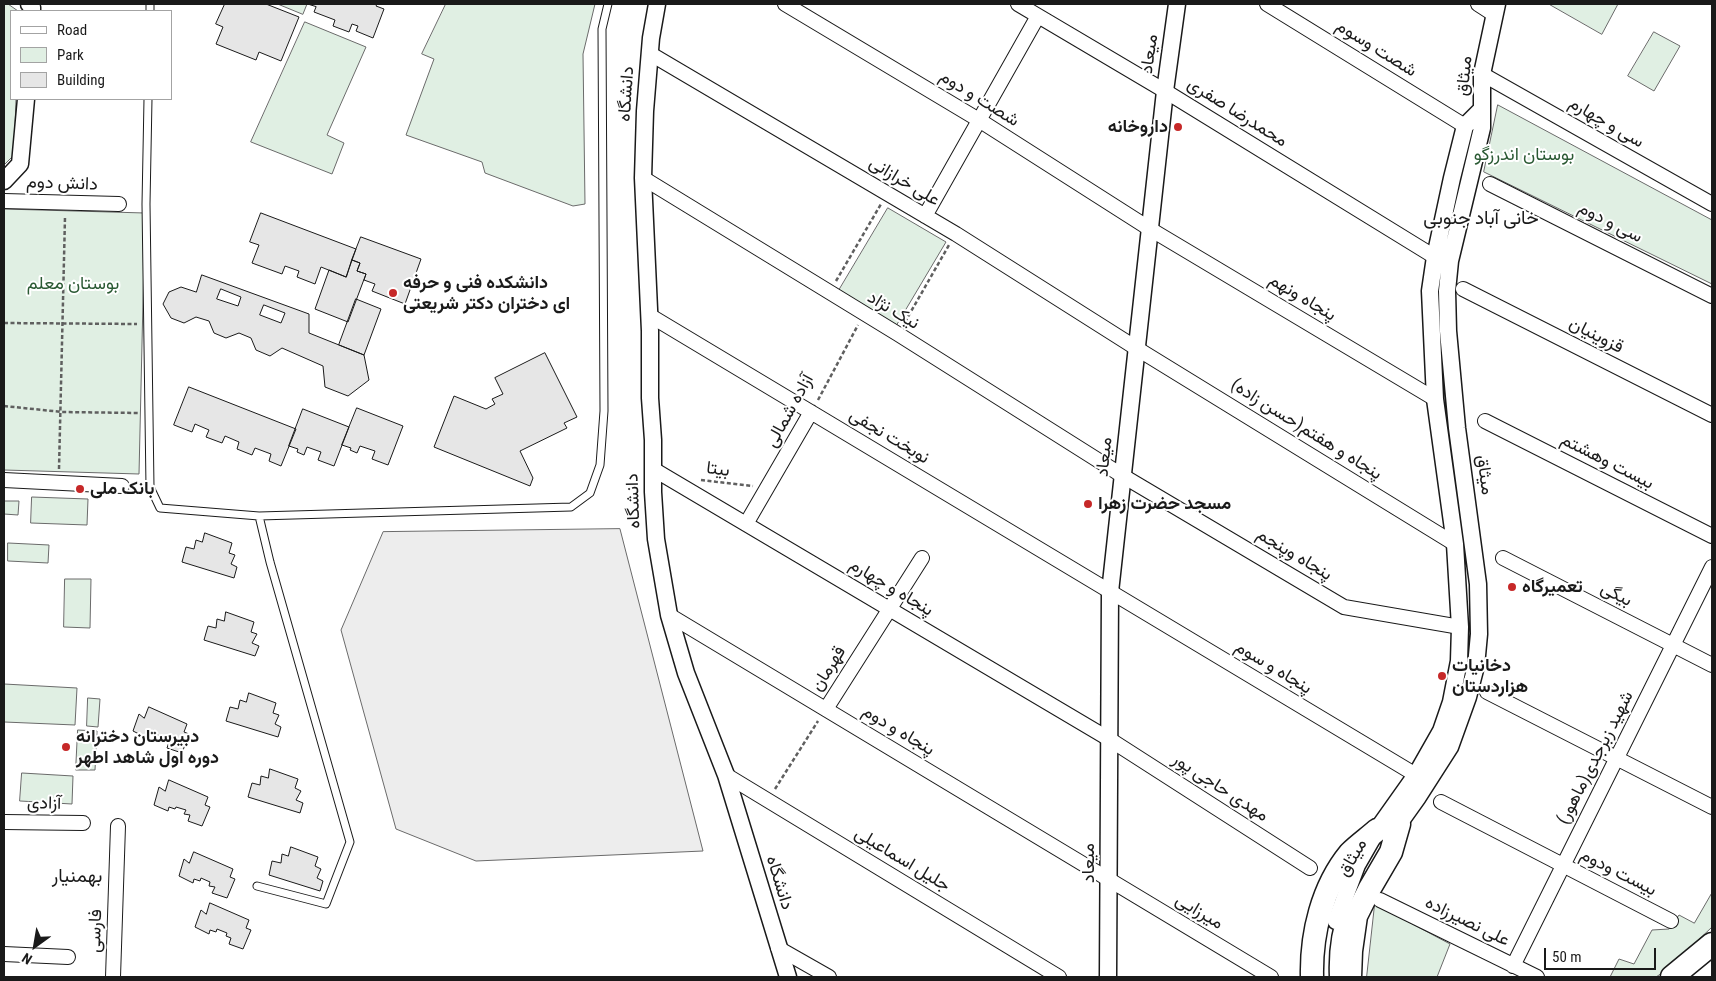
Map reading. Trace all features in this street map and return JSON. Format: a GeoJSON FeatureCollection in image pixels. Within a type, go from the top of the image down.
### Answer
{"type":"FeatureCollection","features":[{"type":"Feature","properties":{"kind":"highway"},"geometry":{"type":"LineString","coordinates":[[1350,977],[1351,951],[1356,916],[1391,852],[1399,824]]}},
{"type":"Feature","properties":{"kind":"highway"},"geometry":{"type":"LineString","coordinates":[[1312,977],[1311,958],[1317,921],[1332,881],[1351,853],[1377,830]]}},
{"type":"Feature","properties":{"kind":"highway"},"geometry":{"type":"LineString","coordinates":[[1672,977],[1712,944]]}},
{"type":"Feature","properties":{"kind":"street","name":"دانشگاه"},"geometry":{"type":"LineString","coordinates":[[657,4],[649,53],[643,178],[656,539],[669,615],[686,673],[726,775],[788,977]]}},
{"type":"Feature","properties":{"kind":"street","name":"شصت و دوم"},"geometry":{"type":"LineString","coordinates":[[785,4],[979,120],[1150,229]]}},
{"type":"Feature","properties":{"kind":"street","name":"محمدرضا صفری"},"geometry":{"type":"LineString","coordinates":[[1018,4],[1442,259]]}},
{"type":"Feature","properties":{"kind":"street","name":"میعاد"},"geometry":{"type":"LineString","coordinates":[[1108,977],[1110,592],[1165,91],[1177,4]]}},
{"type":"Feature","properties":{"kind":"street","name":"شصت وسوم"},"geometry":{"type":"LineString","coordinates":[[1266,4],[1465,126]]}},
{"type":"Feature","properties":{"kind":"street"},"geometry":{"type":"LineString","coordinates":[[1478,4],[1496,9]]}},
{"type":"Feature","properties":{"kind":"street","name":"میثاق"},"geometry":{"type":"LineString","coordinates":[[1339,924],[1357,865],[1377,830],[1416,775],[1441,731],[1451,702],[1458,661],[1460,627],[1455,544],[1435,399],[1430,290],[1442,259],[1482,128],[1482,74],[1496,9]]}},
{"type":"Feature","properties":{"kind":"street"},"geometry":{"type":"LineString","coordinates":[[925,216],[1038,16]]}},
{"type":"Feature","properties":{"kind":"street","name":"علی خرازانی"},"geometry":{"type":"LineString","coordinates":[[649,53],[956,234],[1136,348]]}},
{"type":"Feature","properties":{"kind":"street","name":"سی و چهارم"},"geometry":{"type":"LineString","coordinates":[[1482,74],[1712,204]]}},
{"type":"Feature","properties":{"kind":"street"},"geometry":{"type":"LineString","coordinates":[[4,181],[20,164],[26,100]]}},
{"type":"Feature","properties":{"kind":"street"},"geometry":{"type":"LineString","coordinates":[[1465,126],[1482,109]]}},
{"type":"Feature","properties":{"kind":"street","name":"میثاق"},"geometry":{"type":"LineString","coordinates":[[1339,924],[1382,847],[1418,798],[1450,747],[1468,697],[1476,666],[1479,634],[1478,584],[1457,428],[1448,331],[1448,291],[1442,259],[1452,178],[1465,126]]}},
{"type":"Feature","properties":{"kind":"street","name":"نیک نژاد"},"geometry":{"type":"LineString","coordinates":[[643,178],[829,294],[898,334],[1123,476]]}},
{"type":"Feature","properties":{"kind":"street","name":"سی و دوم"},"geometry":{"type":"LineString","coordinates":[[1490,184],[1712,296]]}},
{"type":"Feature","properties":{"kind":"street","name":"دانش دوم"},"geometry":{"type":"LineString","coordinates":[[4,201],[119,204]]}},
{"type":"Feature","properties":{"kind":"street","name":"پنجاه ونهم"},"geometry":{"type":"LineString","coordinates":[[1150,229],[1435,399]]}},
{"type":"Feature","properties":{"kind":"street","name":"قزوینیان"},"geometry":{"type":"LineString","coordinates":[[1463,289],[1712,415]]}},
{"type":"Feature","properties":{"kind":"street","name":"نوبخت نجفی"},"geometry":{"type":"LineString","coordinates":[[649,314],[1110,592]]}},
{"type":"Feature","properties":{"kind":"street","name":"(حسن زاده)پنجاه و هفتم"},"geometry":{"type":"LineString","coordinates":[[1136,348],[1455,544]]}},
{"type":"Feature","properties":{"kind":"street","name":"آزاده شمالی"},"geometry":{"type":"LineString","coordinates":[[746,524],[811,412]]}},
{"type":"Feature","properties":{"kind":"street","name":"بیست وهشتم"},"geometry":{"type":"LineString","coordinates":[[1485,421],[1712,536]]}},
{"type":"Feature","properties":{"kind":"street","name":"پنجاه و چهارم"},"geometry":{"type":"LineString","coordinates":[[653,469],[1109,739]]}},
{"type":"Feature","properties":{"kind":"street","name":"پنجاه وپنجم"},"geometry":{"type":"LineString","coordinates":[[1123,476],[1344,607],[1460,627]]}},
{"type":"Feature","properties":{"kind":"street"},"geometry":{"type":"LineString","coordinates":[[4,480],[122,486]]}},
{"type":"Feature","properties":{"kind":"street","name":"قهرمان"},"geometry":{"type":"LineString","coordinates":[[826,709],[922,558]]}},
{"type":"Feature","properties":{"kind":"street","name":"بیگی"},"geometry":{"type":"LineString","coordinates":[[1503,558],[1712,665]]}},
{"type":"Feature","properties":{"kind":"street","name":"شهید زبرجدی(ماهور)"},"geometry":{"type":"LineString","coordinates":[[1513,966],[1712,567]]}},
{"type":"Feature","properties":{"kind":"street","name":"پنجاه و سوم"},"geometry":{"type":"LineString","coordinates":[[1110,592],[1416,775]]}},
{"type":"Feature","properties":{"kind":"street","name":"پنجاه و دوم"},"geometry":{"type":"LineString","coordinates":[[669,615],[1108,878]]}},
{"type":"Feature","properties":{"kind":"street"},"geometry":{"type":"LineString","coordinates":[[1487,692],[1712,807]]}},
{"type":"Feature","properties":{"kind":"street","name":"مهدی حاجی پور"},"geometry":{"type":"LineString","coordinates":[[1109,739],[1310,868]]}},
{"type":"Feature","properties":{"kind":"street","name":"جلیل اسماعیلی"},"geometry":{"type":"LineString","coordinates":[[726,775],[1059,977]]}},
{"type":"Feature","properties":{"kind":"street","name":"بیست ودوم"},"geometry":{"type":"LineString","coordinates":[[1441,802],[1670,921]]}},
{"type":"Feature","properties":{"kind":"street","name":"آزادی"},"geometry":{"type":"LineString","coordinates":[[4,822],[83,823]]}},
{"type":"Feature","properties":{"kind":"street","name":"فارسی"},"geometry":{"type":"LineString","coordinates":[[114,977],[118,826]]}},
{"type":"Feature","properties":{"kind":"street","name":"میرزایی"},"geometry":{"type":"LineString","coordinates":[[1108,878],[1271,977]]}},
{"type":"Feature","properties":{"kind":"street","name":"علی نصیرزاده"},"geometry":{"type":"LineString","coordinates":[[1380,900],[1537,977]]}},
{"type":"Feature","properties":{"kind":"street"},"geometry":{"type":"LineString","coordinates":[[1329,977],[1329,959],[1339,924]]}},
{"type":"Feature","properties":{"kind":"street"},"geometry":{"type":"LineString","coordinates":[[1338,977],[1339,924]]}},
{"type":"Feature","properties":{"kind":"street"},"geometry":{"type":"LineString","coordinates":[[778,948],[829,977]]}},
{"type":"Feature","properties":{"kind":"street"},"geometry":{"type":"LineString","coordinates":[[4,954],[68,957]]}},
{"type":"Feature","properties":{"kind":"lane"},"geometry":{"type":"LineString","coordinates":[[148,100],[146,204],[150,487],[160,508],[259,516],[571,506],[590,493],[600,465],[604,411],[602,30],[608,4]]}},
{"type":"Feature","properties":{"kind":"lane"},"geometry":{"type":"LineString","coordinates":[[257,886],[326,904],[350,842],[270,562],[259,516]]}},
{"type":"Feature","properties":{"kind":"path"},"geometry":{"type":"LineString","coordinates":[[829,294],[887,193]]}},
{"type":"Feature","properties":{"kind":"path"},"geometry":{"type":"LineString","coordinates":[[59,483],[65,211]]}},
{"type":"Feature","properties":{"kind":"path"},"geometry":{"type":"LineString","coordinates":[[898,334],[956,234]]}},
{"type":"Feature","properties":{"kind":"path","name":"آزاده شمالی"},"geometry":{"type":"LineString","coordinates":[[811,412],[864,315]]}},
{"type":"Feature","properties":{"kind":"path"},"geometry":{"type":"LineString","coordinates":[[4,323],[142,324]]}},
{"type":"Feature","properties":{"kind":"path"},"geometry":{"type":"LineString","coordinates":[[4,406],[62,412],[140,413]]}},
{"type":"Feature","properties":{"kind":"path","name":"بیتا"},"geometry":{"type":"LineString","coordinates":[[694,480],[767,488]]}},
{"type":"Feature","properties":{"kind":"path","name":"قهرمان"},"geometry":{"type":"LineString","coordinates":[[768,800],[826,709]]}},
{"type":"Feature","properties":{"kind":"green space"},"geometry":{"type":"Polygon","coordinates":[[[4,4],[8,4],[17,10],[10,10],[10,100],[16,100],[14,155],[4,165],[4,4]]]}},
{"type":"Feature","properties":{"kind":"green space"},"geometry":{"type":"Polygon","coordinates":[[[278,4],[307,4],[303,14],[278,4]]]}},
{"type":"Feature","properties":{"kind":"green space"},"geometry":{"type":"Polygon","coordinates":[[[446,4],[595,4],[583,54],[585,204],[573,206],[485,173],[482,162],[406,135],[434,59],[422,54],[446,4]]]}},
{"type":"Feature","properties":{"kind":"green space"},"geometry":{"type":"Polygon","coordinates":[[[1549,4],[1618,4],[1602,34],[1549,4]]]}},
{"type":"Feature","properties":{"kind":"green space"},"geometry":{"type":"Polygon","coordinates":[[[305,22],[366,47],[327,135],[344,143],[332,174],[251,142],[305,22]]]}},
{"type":"Feature","properties":{"kind":"green space"},"geometry":{"type":"Polygon","coordinates":[[[1654,32],[1680,46],[1654,91],[1628,76],[1654,32]]]}},
{"type":"Feature","properties":{"kind":"green space","name":"بوستان اندرزگو"},"geometry":{"type":"Polygon","coordinates":[[[1498,105],[1712,220],[1712,284],[1484,172],[1498,105]]]}},
{"type":"Feature","properties":{"kind":"green space"},"geometry":{"type":"Polygon","coordinates":[[[888,208],[946,242],[896,326],[838,292],[888,208]]]}},
{"type":"Feature","properties":{"kind":"green space","name":"بوستان معلم"},"geometry":{"type":"Polygon","coordinates":[[[4,209],[145,213],[139,474],[4,470],[4,209]]]}},
{"type":"Feature","properties":{"kind":"green space"},"geometry":{"type":"Polygon","coordinates":[[[32,497],[88,499],[87,525],[31,523],[32,497]]]}},
{"type":"Feature","properties":{"kind":"green space"},"geometry":{"type":"Polygon","coordinates":[[[4,501],[19,501],[18,515],[4,514],[4,501]]]}},
{"type":"Feature","properties":{"kind":"green space"},"geometry":{"type":"Polygon","coordinates":[[[8,543],[49,545],[48,563],[8,561],[8,543]]]}},
{"type":"Feature","properties":{"kind":"green space"},"geometry":{"type":"Polygon","coordinates":[[[65,579],[91,579],[90,628],[64,627],[65,579]]]}},
{"type":"Feature","properties":{"kind":"green space"},"geometry":{"type":"Polygon","coordinates":[[[4,684],[77,688],[75,725],[4,722],[4,684]]]}},
{"type":"Feature","properties":{"kind":"green space"},"geometry":{"type":"Polygon","coordinates":[[[88,698],[100,699],[98,727],[87,726],[88,698]]]}},
{"type":"Feature","properties":{"kind":"green space"},"geometry":{"type":"Polygon","coordinates":[[[78,730],[97,731],[95,770],[76,770],[78,730]]]}},
{"type":"Feature","properties":{"kind":"green space"},"geometry":{"type":"Polygon","coordinates":[[[22,773],[73,776],[72,804],[20,801],[22,773]]]}},
{"type":"Feature","properties":{"kind":"green space"},"geometry":{"type":"Polygon","coordinates":[[[1712,893],[1712,927],[1668,969],[1656,977],[1610,977],[1619,959],[1634,964],[1652,930],[1669,929],[1679,915],[1694,923],[1712,893]]]}},
{"type":"Feature","properties":{"kind":"green space"},"geometry":{"type":"Polygon","coordinates":[[[1375,904],[1450,944],[1437,977],[1367,977],[1375,904]]]}},
{"type":"Feature","properties":{"kind":"shaded area"},"geometry":{"type":"Polygon","coordinates":[[[620,529],[703,851],[476,861],[396,829],[341,630],[383,532],[620,529]]]}},
{"type":"Feature","properties":{"kind":"building"},"geometry":{"type":"Polygon","coordinates":[[[225,4],[266,4],[299,17],[281,61],[259,52],[256,60],[216,44],[223,27],[216,24],[225,4]]]}},
{"type":"Feature","properties":{"kind":"building"},"geometry":{"type":"Polygon","coordinates":[[[308,4],[377,4],[376,6],[384,9],[373,38],[356,31],[358,26],[352,24],[349,32],[333,26],[335,20],[314,12],[316,7],[308,4]]]}},
{"type":"Feature","properties":{"kind":"building"},"geometry":{"type":"Polygon","coordinates":[[[261,213],[356,249],[346,277],[321,267],[315,284],[297,277],[299,271],[285,266],[282,274],[252,263],[259,245],[250,242],[261,213]]]}},
{"type":"Feature","properties":{"kind":"building"},"geometry":{"type":"Polygon","coordinates":[[[361,237],[421,259],[405,304],[372,291],[375,284],[364,280],[366,274],[357,271],[360,263],[352,260],[361,237]]]}},
{"type":"Feature","properties":{"kind":"building"},"geometry":{"type":"Polygon","coordinates":[[[352,260],[360,263],[357,271],[366,274],[348,322],[315,309],[329,270],[346,277],[352,260]]]}},
{"type":"Feature","properties":{"kind":"building"},"geometry":{"type":"Polygon","coordinates":[[[202,275],[309,314],[309,333],[364,355],[369,380],[348,396],[325,387],[323,366],[282,348],[270,356],[256,350],[251,338],[239,333],[226,338],[214,333],[209,321],[196,317],[184,323],[171,318],[163,304],[169,292],[181,287],[196,292],[202,275]],[[221,289],[217,299],[238,306],[241,297],[221,289]],[[264,305],[260,315],[281,323],[285,313],[264,305]]]}},
{"type":"Feature","properties":{"kind":"building"},"geometry":{"type":"Polygon","coordinates":[[[356,299],[381,309],[364,355],[339,345],[356,299]]]}},
{"type":"Feature","properties":{"kind":"building"},"geometry":{"type":"Polygon","coordinates":[[[545,353],[577,417],[564,423],[567,428],[520,451],[533,478],[530,486],[434,447],[454,396],[486,409],[495,404],[492,399],[503,394],[495,378],[545,353]]]}},
{"type":"Feature","properties":{"kind":"building"},"geometry":{"type":"Polygon","coordinates":[[[189,387],[296,429],[281,466],[269,461],[271,454],[255,448],[252,455],[237,449],[239,442],[225,436],[222,443],[206,437],[209,430],[195,424],[192,432],[174,425],[189,387]]]}},
{"type":"Feature","properties":{"kind":"building"},"geometry":{"type":"Polygon","coordinates":[[[357,408],[403,426],[388,465],[372,459],[375,451],[360,446],[357,453],[350,450],[351,448],[342,445],[357,408]]]}},
{"type":"Feature","properties":{"kind":"building"},"geometry":{"type":"Polygon","coordinates":[[[303,409],[349,427],[334,466],[318,460],[321,452],[307,447],[304,455],[297,452],[298,449],[289,446],[303,409]]]}},
{"type":"Feature","properties":{"kind":"building"},"geometry":{"type":"Polygon","coordinates":[[[205,533],[232,543],[229,553],[235,555],[231,564],[237,567],[234,578],[182,562],[186,547],[194,549],[196,540],[202,542],[205,533]]]}},
{"type":"Feature","properties":{"kind":"building"},"geometry":{"type":"Polygon","coordinates":[[[226,612],[254,622],[251,632],[257,634],[252,643],[259,646],[255,656],[204,640],[208,626],[216,628],[217,619],[224,621],[226,612]]]}},
{"type":"Feature","properties":{"kind":"building"},"geometry":{"type":"Polygon","coordinates":[[[249,693],[276,703],[273,713],[279,715],[275,724],[281,727],[278,737],[226,721],[230,707],[238,709],[240,700],[246,702],[249,693]]]}},
{"type":"Feature","properties":{"kind":"building"},"geometry":{"type":"Polygon","coordinates":[[[149,707],[187,724],[184,732],[189,734],[182,753],[167,748],[169,742],[164,740],[165,738],[149,734],[147,738],[133,731],[139,714],[144,718],[149,707]]]}},
{"type":"Feature","properties":{"kind":"building"},"geometry":{"type":"Polygon","coordinates":[[[270,769],[298,779],[295,788],[301,791],[296,800],[303,803],[300,813],[248,797],[252,783],[260,785],[261,776],[268,778],[270,769]]]}},
{"type":"Feature","properties":{"kind":"building"},"geometry":{"type":"Polygon","coordinates":[[[169,780],[208,797],[205,805],[210,807],[202,826],[188,821],[190,815],[184,814],[186,810],[169,807],[168,811],[154,805],[159,787],[165,791],[169,780]]]}},
{"type":"Feature","properties":{"kind":"building"},"geometry":{"type":"Polygon","coordinates":[[[291,847],[318,857],[315,866],[321,869],[317,878],[323,881],[320,891],[269,875],[272,861],[281,863],[282,854],[288,856],[291,847]]]}},
{"type":"Feature","properties":{"kind":"building"},"geometry":{"type":"Polygon","coordinates":[[[194,852],[233,869],[230,877],[235,879],[227,898],[212,893],[215,887],[209,886],[210,882],[201,878],[200,881],[194,879],[193,883],[179,876],[184,859],[189,863],[194,852]]]}},
{"type":"Feature","properties":{"kind":"building"},"geometry":{"type":"Polygon","coordinates":[[[210,903],[249,920],[246,928],[251,930],[243,949],[229,944],[231,938],[226,936],[227,933],[217,929],[216,932],[210,930],[209,934],[195,927],[201,910],[206,914],[210,903]]]}},
{"type":"Feature","properties":{"kind":"place","name":"داروخانه"},"geometry":{"type":"Point","coordinates":[1178,127]}},
{"type":"Feature","properties":{"kind":"place","name":"دانشکده فنی و حرفه ای دختران دکتر شریعتی"},"geometry":{"type":"Point","coordinates":[393,293]}},
{"type":"Feature","properties":{"kind":"place","name":"بانک ملی"},"geometry":{"type":"Point","coordinates":[80,489]}},
{"type":"Feature","properties":{"kind":"place","name":"مسجد حضرت زهرا"},"geometry":{"type":"Point","coordinates":[1088,504]}},
{"type":"Feature","properties":{"kind":"place","name":"تعمیرگاه"},"geometry":{"type":"Point","coordinates":[1512,587]}},
{"type":"Feature","properties":{"kind":"place","name":"دخانیات هزاردستان"},"geometry":{"type":"Point","coordinates":[1442,676]}},
{"type":"Feature","properties":{"kind":"place","name":"دبیرستان دخترانه دوره اول شاهد اطهر"},"geometry":{"type":"Point","coordinates":[66,747]}},
{"type":"Feature","properties":{"kind":"district","name":"خانی آباد جنوبی"},"geometry":{"type":"Point","coordinates":[1481,219]}},
{"type":"Feature","properties":{"kind":"district","name":"بهمنیار"},"geometry":{"type":"Point","coordinates":[77,877]}}]}
